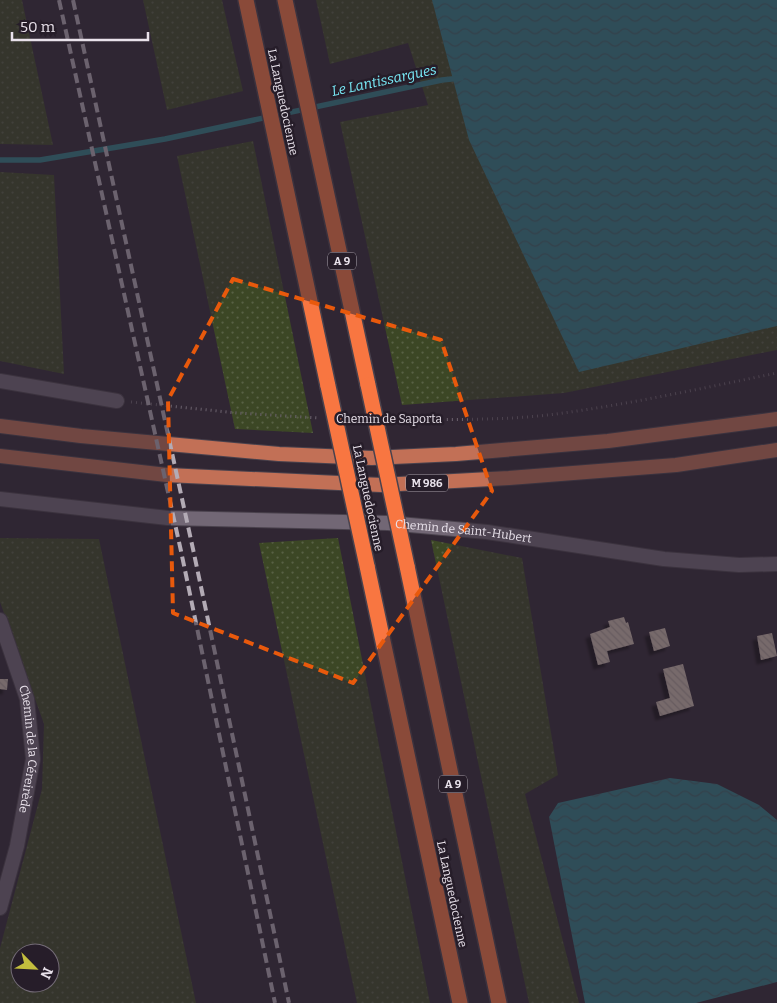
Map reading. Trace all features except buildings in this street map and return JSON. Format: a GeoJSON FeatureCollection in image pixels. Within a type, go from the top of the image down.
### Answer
{"type":"FeatureCollection","features":[{"type":"Feature","properties":{"kind":"highway","name":"La Languedocienne"},"geometry":{"type":"LineString","coordinates":[[246,0],[460,1003]]}},
{"type":"Feature","properties":{"kind":"highway","name":"La Languedocienne"},"geometry":{"type":"LineString","coordinates":[[285,0],[500,1003]]}},
{"type":"Feature","properties":{"kind":"main road","name":"M 986"},"geometry":{"type":"LineString","coordinates":[[0,426],[81,436],[242,451],[372,458],[456,454],[608,441],[777,419]]}},
{"type":"Feature","properties":{"kind":"main road","name":"M 986"},"geometry":{"type":"LineString","coordinates":[[0,456],[167,475],[382,485],[509,478],[666,465],[777,450]]}},
{"type":"Feature","properties":{"kind":"street"},"geometry":{"type":"LineString","coordinates":[[0,381],[118,401]]}},
{"type":"Feature","properties":{"kind":"street","name":"Chemin de Saint-Hubert"},"geometry":{"type":"LineString","coordinates":[[0,499],[168,518],[388,523],[487,532],[664,559],[738,565],[777,564]]}},
{"type":"Feature","properties":{"kind":"street","name":"Chemin de la Céreirède"},"geometry":{"type":"LineString","coordinates":[[0,620],[27,699],[33,759],[17,846],[0,908]]}},
{"type":"Feature","properties":{"kind":"path","name":"Chemin de Saporta"},"geometry":{"type":"LineString","coordinates":[[383,420],[475,419],[555,414],[692,391],[777,373]]}},
{"type":"Feature","properties":{"kind":"path","name":"Chemin de Saporta"},"geometry":{"type":"LineString","coordinates":[[118,401],[237,413],[326,418]]}},
{"type":"Feature","properties":{"kind":"highlighted area"},"geometry":{"type":"Polygon","coordinates":[[[233,279],[441,340],[492,491],[353,683],[173,613],[168,400],[233,279]]]}},
{"type":"Feature","properties":{"kind":"green space"},"geometry":{"type":"Polygon","coordinates":[[[0,0],[22,0],[53,145],[0,144],[0,0]]]}},
{"type":"Feature","properties":{"kind":"green space"},"geometry":{"type":"Polygon","coordinates":[[[143,0],[222,0],[243,91],[167,110],[143,0]]]}},
{"type":"Feature","properties":{"kind":"green space"},"geometry":{"type":"Polygon","coordinates":[[[316,0],[777,0],[777,350],[564,393],[402,405],[340,122],[428,105],[408,43],[330,64],[316,0]]]}},
{"type":"Feature","properties":{"kind":"green space"},"geometry":{"type":"Polygon","coordinates":[[[253,141],[313,433],[235,429],[177,156],[253,141]]]}},
{"type":"Feature","properties":{"kind":"green space"},"geometry":{"type":"Polygon","coordinates":[[[0,172],[54,175],[64,374],[0,361],[0,172]]]}},
{"type":"Feature","properties":{"kind":"green space"},"geometry":{"type":"Polygon","coordinates":[[[0,538],[99,539],[196,1003],[0,1003],[0,948],[42,789],[44,724],[0,602],[0,538]]]}},
{"type":"Feature","properties":{"kind":"green space"},"geometry":{"type":"Polygon","coordinates":[[[338,538],[430,1003],[357,1003],[259,543],[338,538]]]}},
{"type":"Feature","properties":{"kind":"green space"},"geometry":{"type":"Polygon","coordinates":[[[431,540],[522,558],[558,775],[525,794],[579,1003],[529,1003],[431,540]]]}},
{"type":"Feature","properties":{"kind":"water"},"geometry":{"type":"Polygon","coordinates":[[[432,0],[777,0],[777,326],[579,372],[469,140],[432,0]]]}},
{"type":"Feature","properties":{"kind":"water"},"geometry":{"type":"Polygon","coordinates":[[[670,778],[717,784],[759,805],[777,820],[777,982],[696,1003],[585,1003],[549,817],[558,803],[670,778]]]}},
{"type":"Feature","properties":{"kind":"waterway","name":"Le Lantissargues"},"geometry":{"type":"LineString","coordinates":[[0,160],[40,160],[165,139],[442,80],[461,78]]}},
{"type":"Feature","properties":{"kind":"railway"},"geometry":{"type":"LineString","coordinates":[[59,0],[181,551],[275,1003]]}},
{"type":"Feature","properties":{"kind":"railway"},"geometry":{"type":"LineString","coordinates":[[73,0],[193,549],[289,1003]]}}]}
